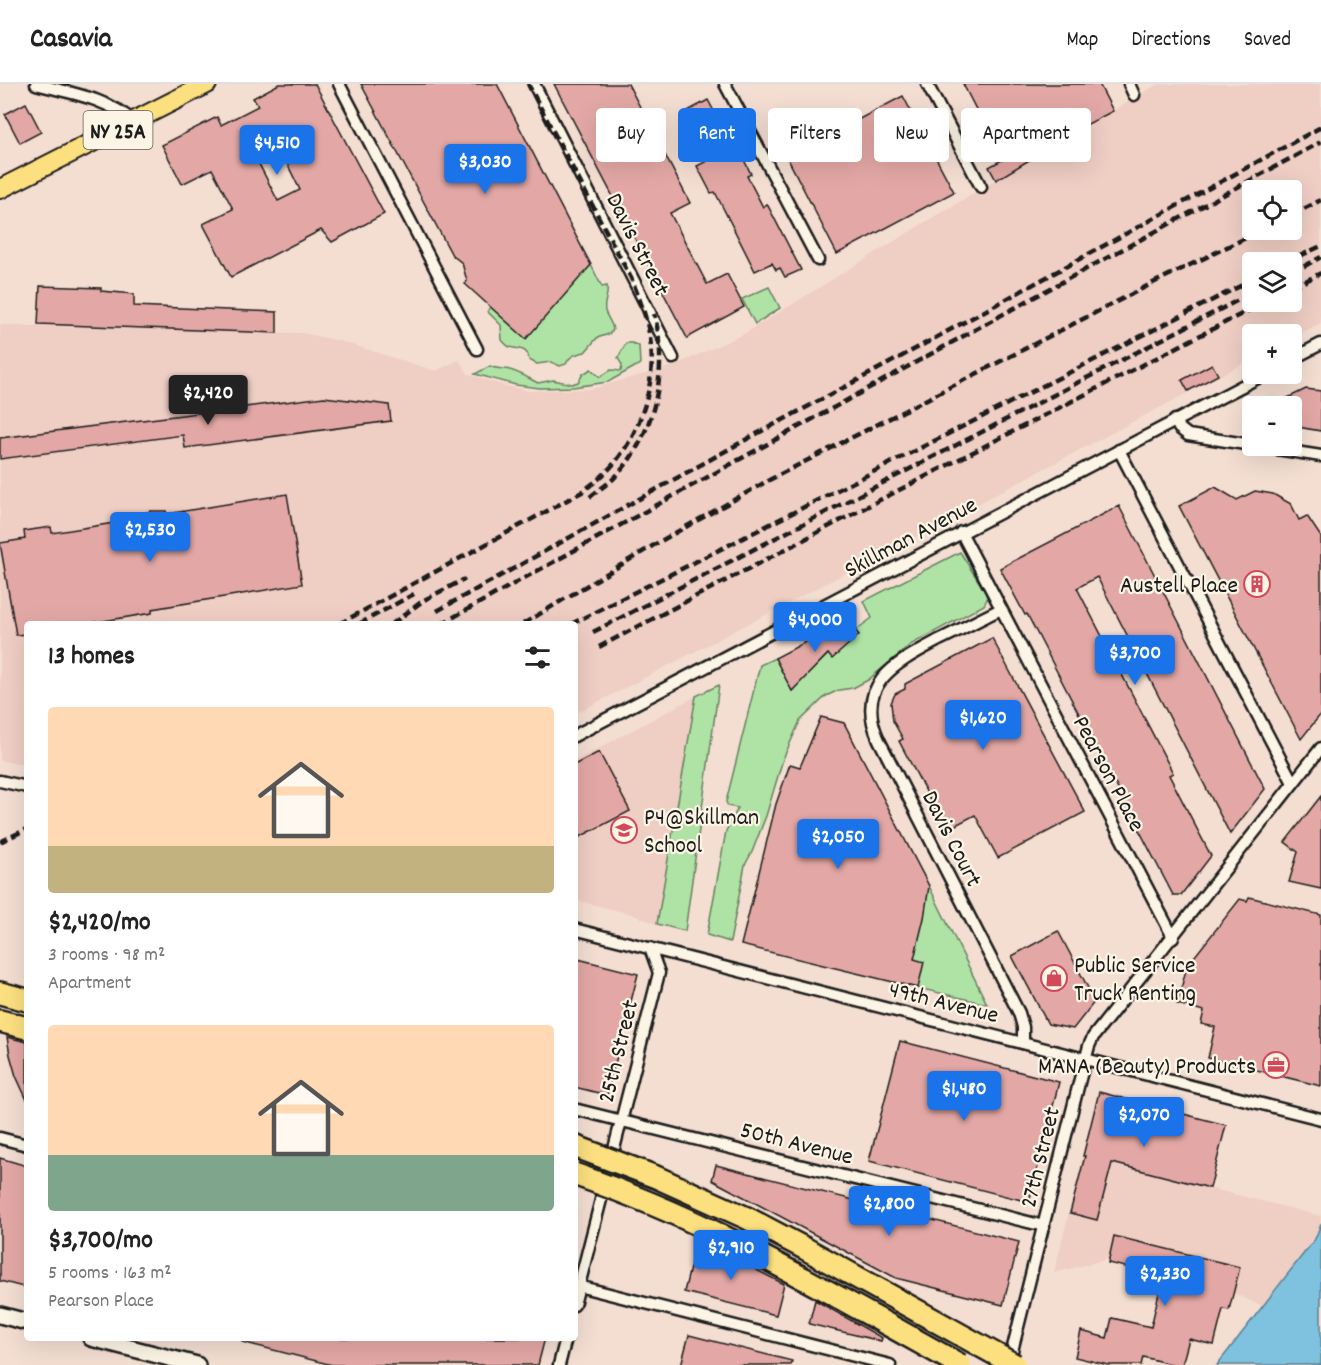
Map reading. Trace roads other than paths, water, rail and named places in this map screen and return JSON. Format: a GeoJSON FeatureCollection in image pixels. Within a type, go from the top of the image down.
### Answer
{"type":"FeatureCollection","features":[{"type":"Feature","properties":{"kind":"highway"},"geometry":{"type":"LineString","coordinates":[[0,993],[24,999]]}},
{"type":"Feature","properties":{"kind":"highway"},"geometry":{"type":"LineString","coordinates":[[0,1021],[24,1027]]}},
{"type":"Feature","properties":{"kind":"highway"},"geometry":{"type":"LineString","coordinates":[[578,1148],[656,1177],[747,1218],[1015,1365]]}},
{"type":"Feature","properties":{"kind":"highway"},"geometry":{"type":"LineString","coordinates":[[578,1176],[646,1201],[721,1235],[960,1365]]}},
{"type":"Feature","properties":{"kind":"main road","name":"NY 25A"},"geometry":{"type":"LineString","coordinates":[[0,189],[207,84]]}},
{"type":"Feature","properties":{"kind":"main road"},"geometry":{"type":"LineString","coordinates":[[0,1315],[24,1321]]}},
{"type":"Feature","properties":{"kind":"main road"},"geometry":{"type":"LineString","coordinates":[[116,1341],[196,1365]]}},
{"type":"Feature","properties":{"kind":"street"},"geometry":{"type":"LineString","coordinates":[[36,84],[99,101],[121,112],[134,122]]}},
{"type":"Feature","properties":{"kind":"street"},"geometry":{"type":"LineString","coordinates":[[339,84],[477,350]]}},
{"type":"Feature","properties":{"kind":"street","name":"Davis Street"},"geometry":{"type":"LineString","coordinates":[[534,84],[673,358]]}},
{"type":"Feature","properties":{"kind":"street"},"geometry":{"type":"LineString","coordinates":[[725,84],[818,260]]}},
{"type":"Feature","properties":{"kind":"street"},"geometry":{"type":"LineString","coordinates":[[927,84],[981,187]]}},
{"type":"Feature","properties":{"kind":"street"},"geometry":{"type":"LineString","coordinates":[[1129,84],[1134,95]]}},
{"type":"Feature","properties":{"kind":"street"},"geometry":{"type":"LineString","coordinates":[[1302,354],[1321,344]]}},
{"type":"Feature","properties":{"kind":"street","name":"Skillman Avenue"},"geometry":{"type":"LineString","coordinates":[[578,734],[1245,384]]}},
{"type":"Feature","properties":{"kind":"street"},"geometry":{"type":"LineString","coordinates":[[1175,420],[1179,428],[1188,435],[1242,443]]}},
{"type":"Feature","properties":{"kind":"street"},"geometry":{"type":"LineString","coordinates":[[1119,450],[1293,783]]}},
{"type":"Feature","properties":{"kind":"street"},"geometry":{"type":"LineString","coordinates":[[1302,453],[1321,456]]}},
{"type":"Feature","properties":{"kind":"street","name":"Pearson Place"},"geometry":{"type":"LineString","coordinates":[[961,532],[1173,936]]}},
{"type":"Feature","properties":{"kind":"street","name":"Davis Court"},"geometry":{"type":"LineString","coordinates":[[1001,609],[895,665],[884,675],[876,688],[872,701],[872,714],[879,740],[1019,1013],[1023,1027],[1023,1043]]}},
{"type":"Feature","properties":{"kind":"street","name":"27th Street"},"geometry":{"type":"LineString","coordinates":[[1009,1365],[1093,1037],[1321,748]]}},
{"type":"Feature","properties":{"kind":"street"},"geometry":{"type":"LineString","coordinates":[[0,781],[24,787]]}},
{"type":"Feature","properties":{"kind":"street","name":"49th Avenue"},"geometry":{"type":"LineString","coordinates":[[578,930],[1321,1119]]}},
{"type":"Feature","properties":{"kind":"street","name":"25th Street"},"geometry":{"type":"LineString","coordinates":[[578,1282],[659,973],[650,948]]}},
{"type":"Feature","properties":{"kind":"street","name":"50th Avenue"},"geometry":{"type":"LineString","coordinates":[[578,1110],[1044,1226]]}},
{"type":"Feature","properties":{"kind":"street"},"geometry":{"type":"LineString","coordinates":[[0,1138],[24,1144]]}},
{"type":"Feature","properties":{"kind":"street"},"geometry":{"type":"LineString","coordinates":[[578,1286],[890,1365]]}},
{"type":"Feature","properties":{"kind":"street"},"geometry":{"type":"LineString","coordinates":[[559,1365],[565,1341]]}},
{"type":"Feature","properties":{"kind":"water"},"geometry":{"type":"Polygon","coordinates":[[[1321,1224],[1321,1365],[1217,1365],[1315,1239],[1321,1224]]]}},
{"type":"Feature","properties":{"kind":"railway"},"geometry":{"type":"LineString","coordinates":[[345,621],[582,492],[601,477],[621,455],[641,416],[647,397],[652,362],[644,313],[631,278],[528,84]]}},
{"type":"Feature","properties":{"kind":"railway"},"geometry":{"type":"LineString","coordinates":[[437,611],[749,438],[1321,127]]}},
{"type":"Feature","properties":{"kind":"railway"},"geometry":{"type":"LineString","coordinates":[[446,621],[1321,142]]}},
{"type":"Feature","properties":{"kind":"railway"},"geometry":{"type":"LineString","coordinates":[[1302,210],[1321,200]]}},
{"type":"Feature","properties":{"kind":"railway"},"geometry":{"type":"LineString","coordinates":[[528,621],[659,542],[771,479],[1242,240]]}},
{"type":"Feature","properties":{"kind":"railway"},"geometry":{"type":"LineString","coordinates":[[1302,255],[1321,246]]}},
{"type":"Feature","properties":{"kind":"railway"},"geometry":{"type":"LineString","coordinates":[[1302,267],[1321,257]]}},
{"type":"Feature","properties":{"kind":"railway"},"geometry":{"type":"LineString","coordinates":[[1302,283],[1321,273]]}},
{"type":"Feature","properties":{"kind":"railway"},"geometry":{"type":"LineString","coordinates":[[577,621],[1242,285]]}},
{"type":"Feature","properties":{"kind":"railway"},"geometry":{"type":"LineString","coordinates":[[593,632],[1242,298]]}},
{"type":"Feature","properties":{"kind":"railway"},"geometry":{"type":"LineString","coordinates":[[599,647],[1246,312]]}},
{"type":"Feature","properties":{"kind":"railway"},"geometry":{"type":"LineString","coordinates":[[590,497],[612,480],[627,464],[648,424],[659,380],[659,335],[654,314]]}},
{"type":"Feature","properties":{"kind":"railway"},"geometry":{"type":"LineString","coordinates":[[396,621],[424,600],[465,579]]}},
{"type":"Feature","properties":{"kind":"railway"},"geometry":{"type":"LineString","coordinates":[[364,621],[414,594]]}},
{"type":"Feature","properties":{"kind":"railway"},"geometry":{"type":"LineString","coordinates":[[0,842],[24,830]]}},
{"type":"Feature","properties":{"kind":"place","name":"Austell Place"},"geometry":{"type":"Point","coordinates":[1257,584]}},
{"type":"Feature","properties":{"kind":"place","name":"P4@Skillman School"},"geometry":{"type":"Point","coordinates":[624,830]}},
{"type":"Feature","properties":{"kind":"place","name":"Public Service Truck Renting"},"geometry":{"type":"Point","coordinates":[1054,978]}},
{"type":"Feature","properties":{"kind":"place","name":"MANA (Beauty) Products"},"geometry":{"type":"Point","coordinates":[1276,1065]}}]}
